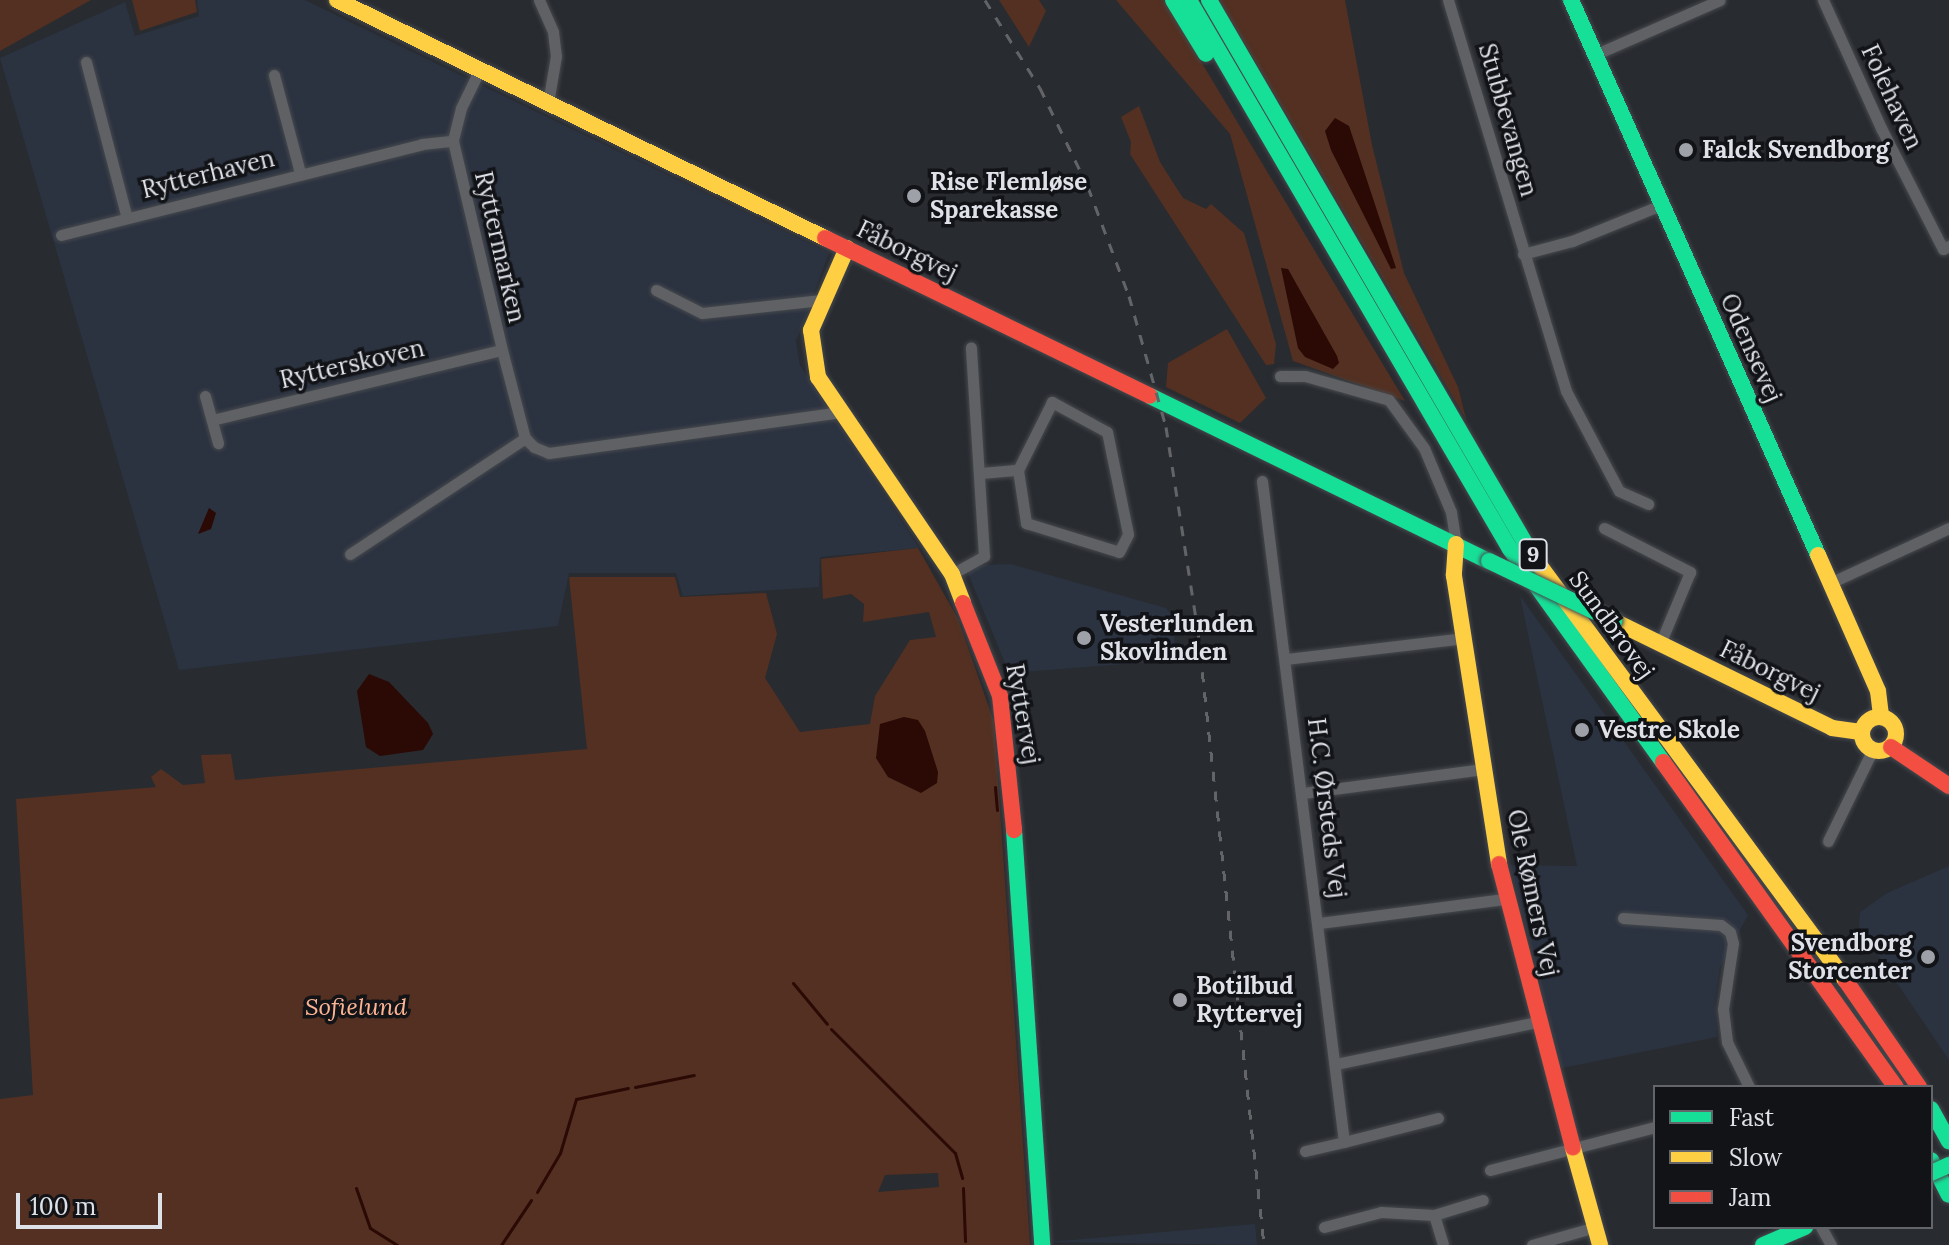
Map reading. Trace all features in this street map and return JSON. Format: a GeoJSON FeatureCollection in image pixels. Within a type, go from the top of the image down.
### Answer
{"type":"FeatureCollection","features":[{"type":"Feature","properties":{"kind":"street","name":"Fåborgvej"},"geometry":{"type":"LineString","coordinates":[[337,0],[1832,728],[1861,732]]}},
{"type":"Feature","properties":{"kind":"street"},"geometry":{"type":"LineString","coordinates":[[539,0],[553,32],[556,56],[548,103]]}},
{"type":"Feature","properties":{"kind":"street"},"geometry":{"type":"LineString","coordinates":[[1173,0],[1346,276]]}},
{"type":"Feature","properties":{"kind":"street","name":"Sundbrovej"},"geometry":{"type":"LineString","coordinates":[[1189,0],[1346,276],[1541,596],[1895,1085]]}},
{"type":"Feature","properties":{"kind":"street","name":"Sundbrovej"},"geometry":{"type":"LineString","coordinates":[[1209,0],[1499,504],[1562,601],[1917,1083]]}},
{"type":"Feature","properties":{"kind":"street","name":"Stubbevangen"},"geometry":{"type":"LineString","coordinates":[[1448,0],[1566,391],[1619,491],[1648,504]]}},
{"type":"Feature","properties":{"kind":"street","name":"Odensevej"},"geometry":{"type":"LineString","coordinates":[[1571,0],[1878,691],[1881,717]]}},
{"type":"Feature","properties":{"kind":"street"},"geometry":{"type":"LineString","coordinates":[[1594,55],[1720,0]]}},
{"type":"Feature","properties":{"kind":"street","name":"Folehaven"},"geometry":{"type":"LineString","coordinates":[[1823,0],[1894,155],[1943,249],[1949,246]]}},
{"type":"Feature","properties":{"kind":"street","name":"Rytterhaven"},"geometry":{"type":"LineString","coordinates":[[86,62],[127,218]]}},
{"type":"Feature","properties":{"kind":"street","name":"Ryttermarken"},"geometry":{"type":"LineString","coordinates":[[480,69],[461,108],[453,141],[525,438]]}},
{"type":"Feature","properties":{"kind":"street","name":"Rytterhaven"},"geometry":{"type":"LineString","coordinates":[[274,75],[300,173]]}},
{"type":"Feature","properties":{"kind":"street","name":"Rytterhaven"},"geometry":{"type":"LineString","coordinates":[[61,235],[300,173],[453,141]]}},
{"type":"Feature","properties":{"kind":"street"},"geometry":{"type":"LineString","coordinates":[[1523,254],[1572,241],[1661,205]]}},
{"type":"Feature","properties":{"kind":"street","name":"Ryttervej"},"geometry":{"type":"LineString","coordinates":[[847,248],[821,300],[811,351],[818,377],[952,574],[988,656],[1009,751],[1042,1245]]}},
{"type":"Feature","properties":{"kind":"street"},"geometry":{"type":"LineString","coordinates":[[656,290],[702,313],[821,300]]}},
{"type":"Feature","properties":{"kind":"street"},"geometry":{"type":"LineString","coordinates":[[952,574],[984,556],[971,347]]}},
{"type":"Feature","properties":{"kind":"street","name":"Rytterskoven"},"geometry":{"type":"LineString","coordinates":[[212,420],[502,350]]}},
{"type":"Feature","properties":{"kind":"street"},"geometry":{"type":"LineString","coordinates":[[1280,376],[1319,379],[1389,400],[1424,448],[1453,519],[1456,544]]}},
{"type":"Feature","properties":{"kind":"street"},"geometry":{"type":"LineString","coordinates":[[205,396],[218,443]]}},
{"type":"Feature","properties":{"kind":"street"},"geometry":{"type":"LineString","coordinates":[[1052,402],[1107,432],[1128,534],[1119,552],[1026,523],[1018,470],[1052,402]]}},
{"type":"Feature","properties":{"kind":"street"},"geometry":{"type":"LineString","coordinates":[[350,554],[525,438],[549,453],[839,412]]}},
{"type":"Feature","properties":{"kind":"street"},"geometry":{"type":"LineString","coordinates":[[981,473],[1018,470]]}},
{"type":"Feature","properties":{"kind":"street","name":"H.C. Ørsteds Vej"},"geometry":{"type":"LineString","coordinates":[[1262,481],[1344,1142]]}},
{"type":"Feature","properties":{"kind":"street"},"geometry":{"type":"LineString","coordinates":[[1604,528],[1690,572],[1660,644]]}},
{"type":"Feature","properties":{"kind":"street"},"geometry":{"type":"LineString","coordinates":[[1830,583],[1949,528]]}},
{"type":"Feature","properties":{"kind":"street","name":"Ole Rømers Vej"},"geometry":{"type":"LineString","coordinates":[[1456,544],[1453,567],[1504,899],[1600,1245]]}},
{"type":"Feature","properties":{"kind":"street"},"geometry":{"type":"LineString","coordinates":[[1286,659],[1464,638]]}},
{"type":"Feature","properties":{"kind":"street"},"geometry":{"type":"LineString","coordinates":[[1872,751],[1861,732],[1870,719],[1881,717],[1896,732],[1891,747]]}},
{"type":"Feature","properties":{"kind":"street"},"geometry":{"type":"LineString","coordinates":[[1872,751],[1891,747]]}},
{"type":"Feature","properties":{"kind":"street"},"geometry":{"type":"LineString","coordinates":[[1891,747],[1924,774],[1949,786]]}},
{"type":"Feature","properties":{"kind":"street"},"geometry":{"type":"LineString","coordinates":[[1828,841],[1872,751]]}},
{"type":"Feature","properties":{"kind":"street"},"geometry":{"type":"LineString","coordinates":[[1303,793],[1483,769]]}},
{"type":"Feature","properties":{"kind":"street"},"geometry":{"type":"LineString","coordinates":[[1319,923],[1504,899]]}},
{"type":"Feature","properties":{"kind":"street"},"geometry":{"type":"LineString","coordinates":[[1623,918],[1721,925],[1730,932],[1723,1009],[1727,1042],[1748,1085]]}},
{"type":"Feature","properties":{"kind":"street"},"geometry":{"type":"LineString","coordinates":[[1336,1064],[1537,1022]]}},
{"type":"Feature","properties":{"kind":"street"},"geometry":{"type":"LineString","coordinates":[[1933,1103],[1949,1126]]}},
{"type":"Feature","properties":{"kind":"street"},"geometry":{"type":"LineString","coordinates":[[1933,1113],[1949,1141]]}},
{"type":"Feature","properties":{"kind":"street"},"geometry":{"type":"LineString","coordinates":[[1305,1151],[1438,1118]]}},
{"type":"Feature","properties":{"kind":"street"},"geometry":{"type":"LineString","coordinates":[[1490,1170],[1653,1128]]}},
{"type":"Feature","properties":{"kind":"street"},"geometry":{"type":"LineString","coordinates":[[1933,1148],[1949,1177]]}},
{"type":"Feature","properties":{"kind":"street"},"geometry":{"type":"LineString","coordinates":[[1933,1164],[1949,1195]]}},
{"type":"Feature","properties":{"kind":"street"},"geometry":{"type":"LineString","coordinates":[[1324,1227],[1381,1212],[1434,1215],[1483,1200]]}},
{"type":"Feature","properties":{"kind":"street"},"geometry":{"type":"LineString","coordinates":[[1434,1215],[1443,1245]]}},
{"type":"Feature","properties":{"kind":"street"},"geometry":{"type":"LineString","coordinates":[[1532,1245],[1595,1227]]}},
{"type":"Feature","properties":{"kind":"street"},"geometry":{"type":"LineString","coordinates":[[1763,1245],[1800,1229]]}},
{"type":"Feature","properties":{"kind":"shaded area"},"geometry":{"type":"Polygon","coordinates":[[[197,0],[305,0],[829,253],[796,341],[800,365],[919,548],[820,557],[819,587],[683,596],[676,573],[569,573],[558,626],[179,670],[0,58],[125,2],[135,36],[199,16],[197,0]]]}},
{"type":"Feature","properties":{"kind":"shaded area"},"geometry":{"type":"Polygon","coordinates":[[[1335,118],[1349,126],[1396,268],[1391,269],[1331,150],[1325,131],[1335,118]]]}},
{"type":"Feature","properties":{"kind":"shaded area"},"geometry":{"type":"Polygon","coordinates":[[[1281,268],[1288,269],[1337,356],[1339,363],[1333,369],[1305,357],[1298,348],[1281,268]]]}},
{"type":"Feature","properties":{"kind":"shaded area"},"geometry":{"type":"Polygon","coordinates":[[[209,508],[216,513],[211,529],[198,534],[209,508]]]}},
{"type":"Feature","properties":{"kind":"shaded area","name":"Vesterlunden Skovlinden"},"geometry":{"type":"Polygon","coordinates":[[[1011,564],[1166,608],[1173,617],[1176,660],[1009,673],[967,571],[977,565],[1011,564]]]}},
{"type":"Feature","properties":{"kind":"shaded area","name":"Vestre Skole"},"geometry":{"type":"Polygon","coordinates":[[[1520,596],[1748,915],[1720,967],[1715,1003],[1717,1037],[1562,1068],[1510,865],[1577,866],[1520,596]]]}},
{"type":"Feature","properties":{"kind":"shaded area"},"geometry":{"type":"Polygon","coordinates":[[[369,674],[389,682],[428,723],[433,734],[423,750],[380,756],[366,747],[357,691],[369,674]]]}},
{"type":"Feature","properties":{"kind":"shaded area"},"geometry":{"type":"Polygon","coordinates":[[[904,717],[918,720],[925,731],[938,772],[937,783],[921,793],[888,777],[876,758],[880,724],[904,717]]]}},
{"type":"Feature","properties":{"kind":"shaded area"},"geometry":{"type":"Polygon","coordinates":[[[1949,866],[1949,1060],[1859,927],[1860,912],[1887,893],[1949,866]]]}},
{"type":"Feature","properties":{"kind":"shaded area"},"geometry":{"type":"Polygon","coordinates":[[[1255,1224],[1257,1245],[1048,1242],[1255,1224]]]}},
{"type":"Feature","properties":{"kind":"green space"},"geometry":{"type":"Polygon","coordinates":[[[0,0],[91,0],[0,51],[0,0]]]}},
{"type":"Feature","properties":{"kind":"green space"},"geometry":{"type":"Polygon","coordinates":[[[132,0],[195,0],[197,12],[140,31],[132,0]]]}},
{"type":"Feature","properties":{"kind":"green space"},"geometry":{"type":"Polygon","coordinates":[[[999,0],[1039,0],[1046,11],[1029,47],[999,0]]]}},
{"type":"Feature","properties":{"kind":"green space"},"geometry":{"type":"Polygon","coordinates":[[[1116,0],[1164,0],[1405,401],[1293,361],[1230,134],[1116,0]]]}},
{"type":"Feature","properties":{"kind":"green space"},"geometry":{"type":"Polygon","coordinates":[[[1219,0],[1345,0],[1372,145],[1404,273],[1458,387],[1466,419],[1219,0]]]}},
{"type":"Feature","properties":{"kind":"green space"},"geometry":{"type":"Polygon","coordinates":[[[1139,106],[1160,162],[1183,198],[1206,209],[1211,204],[1244,233],[1276,344],[1274,364],[1266,365],[1130,154],[1131,142],[1121,117],[1139,106]]]}},
{"type":"Feature","properties":{"kind":"green space"},"geometry":{"type":"Polygon","coordinates":[[[1227,329],[1266,398],[1240,423],[1166,387],[1168,363],[1227,329]]]}},
{"type":"Feature","properties":{"kind":"green space","name":"Sofielund"},"geometry":{"type":"Polygon","coordinates":[[[918,548],[958,619],[994,722],[1030,1245],[0,1245],[0,1099],[33,1095],[16,799],[156,787],[151,777],[161,769],[183,785],[205,783],[201,755],[231,754],[235,780],[587,749],[569,577],[675,577],[680,597],[766,593],[777,634],[765,678],[800,732],[870,724],[875,696],[910,640],[936,637],[929,612],[863,622],[864,604],[851,594],[823,599],[821,559],[918,548]],[[938,1173],[885,1175],[878,1192],[939,1187],[938,1173]]]}},
{"type":"Feature","properties":{"kind":"waterway"},"geometry":{"type":"LineString","coordinates":[[995,787],[997,810]]}},
{"type":"Feature","properties":{"kind":"waterway"},"geometry":{"type":"LineString","coordinates":[[793,983],[827,1024]]}},
{"type":"Feature","properties":{"kind":"waterway"},"geometry":{"type":"LineString","coordinates":[[831,1029],[955,1153],[962,1178]]}},
{"type":"Feature","properties":{"kind":"waterway"},"geometry":{"type":"LineString","coordinates":[[635,1087],[694,1075]]}},
{"type":"Feature","properties":{"kind":"waterway"},"geometry":{"type":"LineString","coordinates":[[537,1192],[560,1153],[576,1099],[628,1088]]}},
{"type":"Feature","properties":{"kind":"waterway"},"geometry":{"type":"LineString","coordinates":[[356,1188],[370,1228],[397,1245]]}},
{"type":"Feature","properties":{"kind":"waterway"},"geometry":{"type":"LineString","coordinates":[[963,1188],[965,1241]]}},
{"type":"Feature","properties":{"kind":"waterway"},"geometry":{"type":"LineString","coordinates":[[501,1245],[531,1200]]}},
{"type":"Feature","properties":{"kind":"railway"},"geometry":{"type":"LineString","coordinates":[[985,0],[1040,88],[1088,187],[1129,296],[1166,427],[1198,632],[1264,1245]]}},
{"type":"Feature","properties":{"kind":"traffic: fast"},"geometry":{"type":"LineString","coordinates":[[1173,0],[1206,54]]}},
{"type":"Feature","properties":{"kind":"traffic: fast"},"geometry":{"type":"LineString","coordinates":[[1189,0],[1510,549],[1663,762]]}},
{"type":"Feature","properties":{"kind":"traffic: fast"},"geometry":{"type":"LineString","coordinates":[[1209,0],[1532,555]]}},
{"type":"Feature","properties":{"kind":"traffic: fast"},"geometry":{"type":"LineString","coordinates":[[1571,0],[1818,555]]}},
{"type":"Feature","properties":{"kind":"traffic: fast"},"geometry":{"type":"LineString","coordinates":[[1150,396],[1489,561]]}},
{"type":"Feature","properties":{"kind":"traffic: fast"},"geometry":{"type":"LineString","coordinates":[[1489,561],[1614,621]]}},
{"type":"Feature","properties":{"kind":"traffic: fast"},"geometry":{"type":"LineString","coordinates":[[1014,830],[1042,1245]]}},
{"type":"Feature","properties":{"kind":"traffic: fast"},"geometry":{"type":"LineString","coordinates":[[1933,1113],[1949,1141]]}},
{"type":"Feature","properties":{"kind":"traffic: fast"},"geometry":{"type":"LineString","coordinates":[[1933,1164],[1949,1195]]}},
{"type":"Feature","properties":{"kind":"traffic: fast"},"geometry":{"type":"LineString","coordinates":[[1933,1172],[1949,1165]]}},
{"type":"Feature","properties":{"kind":"traffic: fast"},"geometry":{"type":"LineString","coordinates":[[1763,1245],[1800,1229]]}},
{"type":"Feature","properties":{"kind":"traffic: slow"},"geometry":{"type":"LineString","coordinates":[[337,0],[825,238]]}},
{"type":"Feature","properties":{"kind":"traffic: slow"},"geometry":{"type":"LineString","coordinates":[[847,248],[811,330],[818,377],[952,574],[963,603]]}},
{"type":"Feature","properties":{"kind":"traffic: slow"},"geometry":{"type":"LineString","coordinates":[[1456,544],[1454,576],[1499,864]]}},
{"type":"Feature","properties":{"kind":"traffic: slow"},"geometry":{"type":"LineString","coordinates":[[1532,555],[1846,981]]}},
{"type":"Feature","properties":{"kind":"traffic: slow"},"geometry":{"type":"LineString","coordinates":[[1818,555],[1878,691],[1881,717]]}},
{"type":"Feature","properties":{"kind":"traffic: slow"},"geometry":{"type":"LineString","coordinates":[[1614,621],[1832,728],[1861,732]]}},
{"type":"Feature","properties":{"kind":"traffic: slow"},"geometry":{"type":"LineString","coordinates":[[1879,717],[1891,722],[1896,734],[1891,746],[1879,751],[1867,746],[1862,734],[1867,722],[1879,717]]}},
{"type":"Feature","properties":{"kind":"traffic: slow"},"geometry":{"type":"LineString","coordinates":[[1573,1148],[1600,1245]]}},
{"type":"Feature","properties":{"kind":"traffic: jam"},"geometry":{"type":"LineString","coordinates":[[825,238],[1150,396]]}},
{"type":"Feature","properties":{"kind":"traffic: jam"},"geometry":{"type":"LineString","coordinates":[[963,603],[1000,696],[1014,830]]}},
{"type":"Feature","properties":{"kind":"traffic: jam"},"geometry":{"type":"LineString","coordinates":[[1891,747],[1949,786]]}},
{"type":"Feature","properties":{"kind":"traffic: jam"},"geometry":{"type":"LineString","coordinates":[[1663,762],[1895,1085]]}},
{"type":"Feature","properties":{"kind":"traffic: jam"},"geometry":{"type":"LineString","coordinates":[[1499,864],[1573,1148]]}},
{"type":"Feature","properties":{"kind":"traffic: jam"},"geometry":{"type":"LineString","coordinates":[[1846,981],[1918,1085]]}},
{"type":"Feature","properties":{"kind":"place","name":"Falck Svendborg"},"geometry":{"type":"Point","coordinates":[1686,150]}},
{"type":"Feature","properties":{"kind":"place","name":"Rise Flemløse Sparekasse"},"geometry":{"type":"Point","coordinates":[914,196]}},
{"type":"Feature","properties":{"kind":"place","name":"Vesterlunden Skovlinden"},"geometry":{"type":"Point","coordinates":[1084,638]}},
{"type":"Feature","properties":{"kind":"place","name":"Vestre Skole"},"geometry":{"type":"Point","coordinates":[1582,730]}},
{"type":"Feature","properties":{"kind":"place","name":"Svendborg Storcenter"},"geometry":{"type":"Point","coordinates":[1928,957]}},
{"type":"Feature","properties":{"kind":"place","name":"Botilbud Ryttervej"},"geometry":{"type":"Point","coordinates":[1180,1000]}}]}
